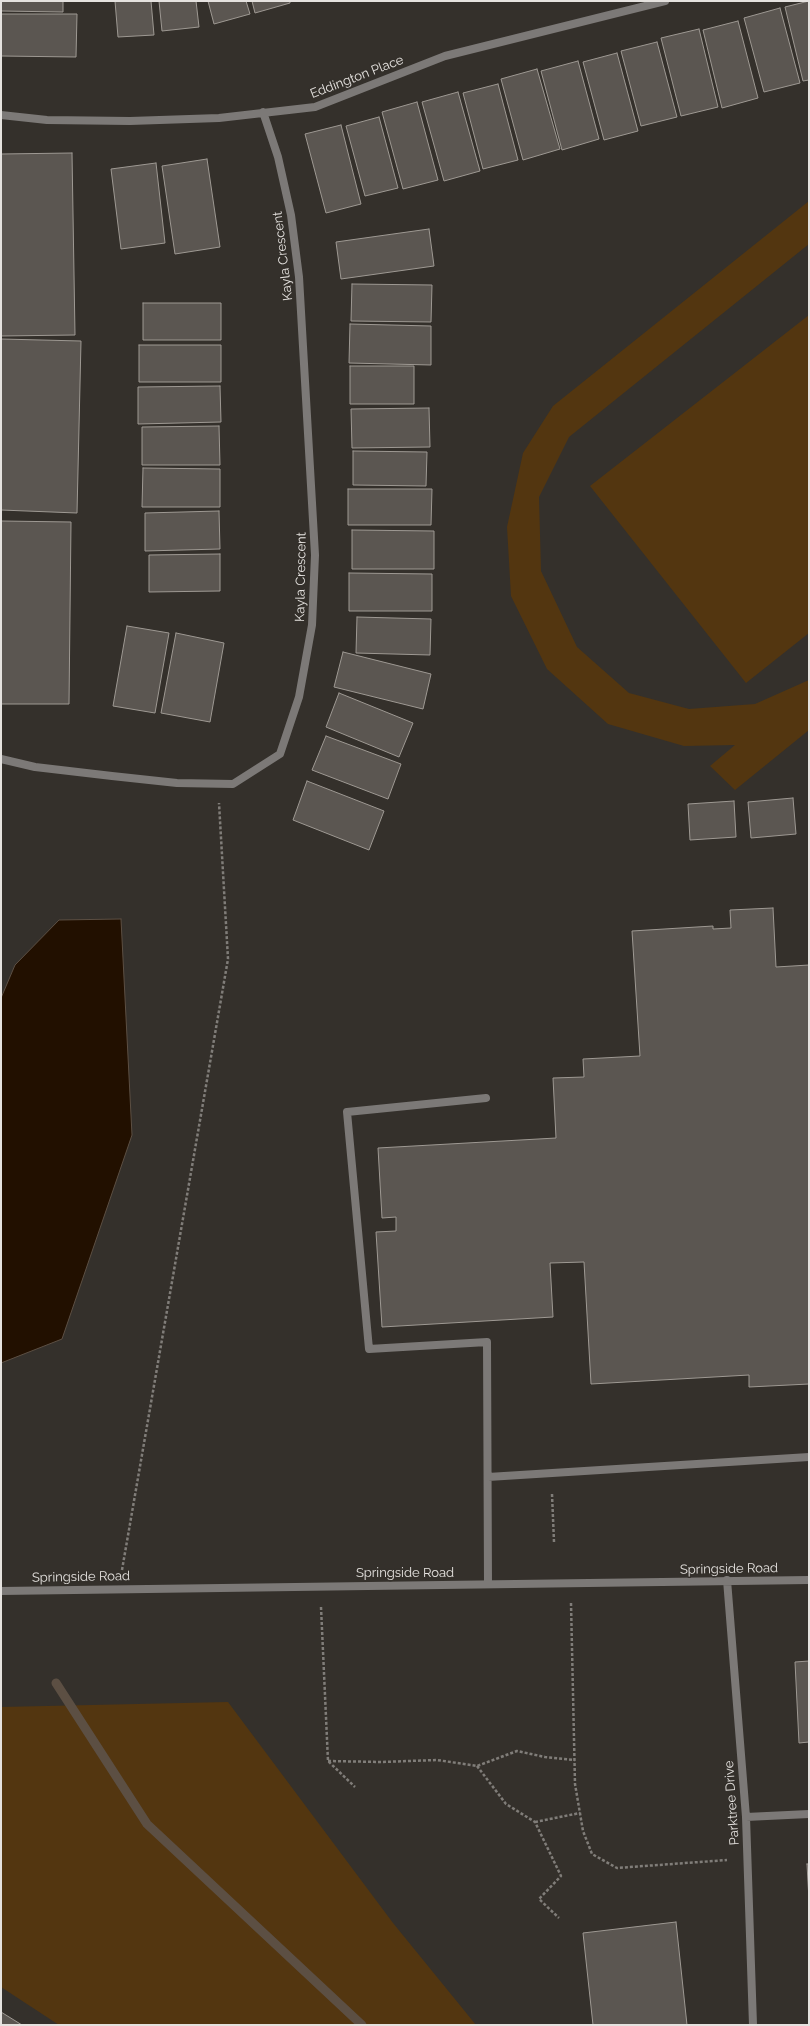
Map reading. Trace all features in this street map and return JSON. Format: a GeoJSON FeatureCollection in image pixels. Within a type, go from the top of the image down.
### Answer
{"type":"FeatureCollection","features":[{"type":"Feature","properties":{"kind":"street","name":"Eddington Place"},"geometry":{"type":"LineString","coordinates":[[1,115],[46,120],[130,121],[219,118],[315,107],[445,56],[665,1]]}},
{"type":"Feature","properties":{"kind":"street","name":"Kayla Crescent"},"geometry":{"type":"LineString","coordinates":[[1,758],[35,767],[112,776],[177,783],[233,784],[280,754],[299,697],[312,625],[315,555],[299,277],[291,215],[278,157],[263,112]]}},
{"type":"Feature","properties":{"kind":"street"},"geometry":{"type":"LineString","coordinates":[[486,1098],[347,1112],[369,1349],[487,1342],[488,1584]]}},
{"type":"Feature","properties":{"kind":"street"},"geometry":{"type":"LineString","coordinates":[[488,1477],[809,1457]]}},
{"type":"Feature","properties":{"kind":"street","name":"Parktree Drive"},"geometry":{"type":"LineString","coordinates":[[727,1580],[746,1817],[753,2025]]}},
{"type":"Feature","properties":{"kind":"street","name":"Springside Road"},"geometry":{"type":"LineString","coordinates":[[1,1591],[320,1585],[809,1580]]}},
{"type":"Feature","properties":{"kind":"street"},"geometry":{"type":"LineString","coordinates":[[746,1817],[809,1814]]}},
{"type":"Feature","properties":{"kind":"path"},"geometry":{"type":"LineString","coordinates":[[119,1589],[228,958],[218,783]]}},
{"type":"Feature","properties":{"kind":"path"},"geometry":{"type":"LineString","coordinates":[[552,1473],[554,1542]]}},
{"type":"Feature","properties":{"kind":"path"},"geometry":{"type":"LineString","coordinates":[[571,1583],[575,1784],[583,1831],[592,1854],[617,1868],[747,1858]]}},
{"type":"Feature","properties":{"kind":"path"},"geometry":{"type":"LineString","coordinates":[[320,1585],[328,1761],[356,1787]]}},
{"type":"Feature","properties":{"kind":"path"},"geometry":{"type":"LineString","coordinates":[[328,1761],[381,1762],[437,1760],[477,1766],[516,1751],[545,1757],[575,1760]]}},
{"type":"Feature","properties":{"kind":"path"},"geometry":{"type":"LineString","coordinates":[[477,1766],[506,1804],[535,1822],[561,1876],[540,1899],[559,1918]]}},
{"type":"Feature","properties":{"kind":"path"},"geometry":{"type":"LineString","coordinates":[[535,1822],[580,1813]]}},
{"type":"Feature","properties":{"kind":"shaded area"},"geometry":{"type":"Polygon","coordinates":[[[809,201],[809,244],[569,437],[539,497],[541,571],[577,647],[629,693],[689,709],[755,704],[809,680],[809,730],[735,790],[710,766],[735,745],[684,746],[608,724],[547,669],[511,596],[507,527],[523,453],[553,406],[809,201]]]}},
{"type":"Feature","properties":{"kind":"shaded area"},"geometry":{"type":"Polygon","coordinates":[[[809,315],[809,633],[746,683],[590,486],[809,315]]]}},
{"type":"Feature","properties":{"kind":"shaded area"},"geometry":{"type":"Polygon","coordinates":[[[121,919],[132,1135],[62,1339],[1,1363],[1,998],[15,965],[59,920],[121,919]]]}},
{"type":"Feature","properties":{"kind":"shaded area"},"geometry":{"type":"Polygon","coordinates":[[[228,1702],[393,1923],[476,2025],[59,2025],[1,1987],[1,1707],[228,1702]]]}},
{"type":"Feature","properties":{"kind":"building"},"geometry":{"type":"Polygon","coordinates":[[[1,1],[63,1],[63,12],[1,11],[1,1]]]}},
{"type":"Feature","properties":{"kind":"building"},"geometry":{"type":"Polygon","coordinates":[[[115,1],[151,1],[154,35],[118,37],[115,1]]]}},
{"type":"Feature","properties":{"kind":"building"},"geometry":{"type":"Polygon","coordinates":[[[159,1],[196,1],[199,27],[162,31],[159,1]]]}},
{"type":"Feature","properties":{"kind":"building"},"geometry":{"type":"Polygon","coordinates":[[[208,1],[246,1],[250,14],[214,24],[208,1]]]}},
{"type":"Feature","properties":{"kind":"building"},"geometry":{"type":"Polygon","coordinates":[[[252,1],[290,1],[290,3],[255,13],[252,1]]]}},
{"type":"Feature","properties":{"kind":"building"},"geometry":{"type":"Polygon","coordinates":[[[809,1],[809,80],[803,81],[785,7],[809,1]]]}},
{"type":"Feature","properties":{"kind":"building"},"geometry":{"type":"Polygon","coordinates":[[[780,8],[800,83],[764,92],[744,18],[780,8]]]}},
{"type":"Feature","properties":{"kind":"building"},"geometry":{"type":"Polygon","coordinates":[[[1,14],[77,14],[76,57],[1,56],[1,14]]]}},
{"type":"Feature","properties":{"kind":"building"},"geometry":{"type":"Polygon","coordinates":[[[738,21],[758,98],[722,108],[703,30],[738,21]]]}},
{"type":"Feature","properties":{"kind":"building"},"geometry":{"type":"Polygon","coordinates":[[[699,29],[718,107],[681,116],[661,38],[699,29]]]}},
{"type":"Feature","properties":{"kind":"building"},"geometry":{"type":"Polygon","coordinates":[[[657,42],[677,117],[641,126],[621,51],[657,42]]]}},
{"type":"Feature","properties":{"kind":"building"},"geometry":{"type":"Polygon","coordinates":[[[617,53],[638,131],[604,140],[583,62],[617,53]]]}},
{"type":"Feature","properties":{"kind":"building"},"geometry":{"type":"Polygon","coordinates":[[[578,61],[599,139],[562,150],[541,71],[578,61]]]}},
{"type":"Feature","properties":{"kind":"building"},"geometry":{"type":"Polygon","coordinates":[[[537,69],[560,149],[523,160],[501,79],[537,69]]]}},
{"type":"Feature","properties":{"kind":"building"},"geometry":{"type":"Polygon","coordinates":[[[498,84],[518,160],[483,169],[463,93],[498,84]]]}},
{"type":"Feature","properties":{"kind":"building"},"geometry":{"type":"Polygon","coordinates":[[[458,92],[480,171],[444,181],[422,102],[458,92]]]}},
{"type":"Feature","properties":{"kind":"building"},"geometry":{"type":"Polygon","coordinates":[[[417,102],[438,180],[403,189],[382,112],[417,102]]]}},
{"type":"Feature","properties":{"kind":"building"},"geometry":{"type":"Polygon","coordinates":[[[379,117],[398,188],[365,196],[346,126],[379,117]]]}},
{"type":"Feature","properties":{"kind":"building"},"geometry":{"type":"Polygon","coordinates":[[[341,125],[361,204],[326,213],[305,134],[341,125]]]}},
{"type":"Feature","properties":{"kind":"building"},"geometry":{"type":"Polygon","coordinates":[[[72,153],[75,335],[1,336],[1,154],[72,153]]]}},
{"type":"Feature","properties":{"kind":"building"},"geometry":{"type":"Polygon","coordinates":[[[207,159],[220,247],[175,254],[162,166],[207,159]]]}},
{"type":"Feature","properties":{"kind":"building"},"geometry":{"type":"Polygon","coordinates":[[[156,163],[165,243],[121,249],[111,169],[156,163]]]}},
{"type":"Feature","properties":{"kind":"building"},"geometry":{"type":"Polygon","coordinates":[[[429,229],[434,266],[341,279],[336,242],[429,229]]]}},
{"type":"Feature","properties":{"kind":"building"},"geometry":{"type":"Polygon","coordinates":[[[352,284],[432,285],[431,322],[351,321],[352,284]]]}},
{"type":"Feature","properties":{"kind":"building"},"geometry":{"type":"Polygon","coordinates":[[[143,303],[221,303],[221,340],[143,340],[143,303]]]}},
{"type":"Feature","properties":{"kind":"building"},"geometry":{"type":"Polygon","coordinates":[[[350,324],[431,326],[431,365],[349,363],[350,324]]]}},
{"type":"Feature","properties":{"kind":"building"},"geometry":{"type":"Polygon","coordinates":[[[1,339],[81,341],[77,513],[1,510],[1,339]]]}},
{"type":"Feature","properties":{"kind":"building"},"geometry":{"type":"Polygon","coordinates":[[[139,345],[221,345],[221,382],[139,382],[139,345]]]}},
{"type":"Feature","properties":{"kind":"building"},"geometry":{"type":"Polygon","coordinates":[[[350,366],[414,366],[414,404],[350,404],[350,366]]]}},
{"type":"Feature","properties":{"kind":"building"},"geometry":{"type":"Polygon","coordinates":[[[220,386],[221,422],[138,424],[138,387],[220,386]]]}},
{"type":"Feature","properties":{"kind":"building"},"geometry":{"type":"Polygon","coordinates":[[[429,408],[430,447],[352,448],[351,409],[429,408]]]}},
{"type":"Feature","properties":{"kind":"building"},"geometry":{"type":"Polygon","coordinates":[[[219,426],[220,465],[142,465],[142,427],[219,426]]]}},
{"type":"Feature","properties":{"kind":"building"},"geometry":{"type":"Polygon","coordinates":[[[353,451],[427,452],[426,486],[353,485],[353,451]]]}},
{"type":"Feature","properties":{"kind":"building"},"geometry":{"type":"Polygon","coordinates":[[[143,468],[220,469],[220,507],[142,507],[143,468]]]}},
{"type":"Feature","properties":{"kind":"building"},"geometry":{"type":"Polygon","coordinates":[[[348,489],[432,489],[431,525],[348,525],[348,489]]]}},
{"type":"Feature","properties":{"kind":"building"},"geometry":{"type":"Polygon","coordinates":[[[219,511],[220,549],[145,551],[145,513],[219,511]]]}},
{"type":"Feature","properties":{"kind":"building"},"geometry":{"type":"Polygon","coordinates":[[[1,521],[71,522],[69,704],[1,704],[1,521]]]}},
{"type":"Feature","properties":{"kind":"building"},"geometry":{"type":"Polygon","coordinates":[[[352,530],[434,531],[434,569],[352,569],[352,530]]]}},
{"type":"Feature","properties":{"kind":"building"},"geometry":{"type":"Polygon","coordinates":[[[220,554],[220,591],[149,592],[149,555],[220,554]]]}},
{"type":"Feature","properties":{"kind":"building"},"geometry":{"type":"Polygon","coordinates":[[[349,573],[432,574],[432,611],[349,611],[349,573]]]}},
{"type":"Feature","properties":{"kind":"building"},"geometry":{"type":"Polygon","coordinates":[[[357,617],[431,619],[430,655],[356,653],[357,617]]]}},
{"type":"Feature","properties":{"kind":"building"},"geometry":{"type":"Polygon","coordinates":[[[127,626],[169,633],[155,713],[113,706],[127,626]]]}},
{"type":"Feature","properties":{"kind":"building"},"geometry":{"type":"Polygon","coordinates":[[[176,633],[224,643],[210,722],[161,713],[176,633]]]}},
{"type":"Feature","properties":{"kind":"building"},"geometry":{"type":"Polygon","coordinates":[[[343,652],[431,674],[423,709],[334,687],[343,652]]]}},
{"type":"Feature","properties":{"kind":"building"},"geometry":{"type":"Polygon","coordinates":[[[339,693],[413,723],[399,757],[326,727],[339,693]]]}},
{"type":"Feature","properties":{"kind":"building"},"geometry":{"type":"Polygon","coordinates":[[[326,736],[401,764],[388,799],[312,770],[326,736]]]}},
{"type":"Feature","properties":{"kind":"building"},"geometry":{"type":"Polygon","coordinates":[[[307,781],[384,811],[369,850],[293,820],[307,781]]]}},
{"type":"Feature","properties":{"kind":"building"},"geometry":{"type":"Polygon","coordinates":[[[793,798],[796,834],[751,838],[748,802],[793,798]]]}},
{"type":"Feature","properties":{"kind":"building"},"geometry":{"type":"Polygon","coordinates":[[[734,801],[736,837],[690,840],[688,804],[734,801]]]}},
{"type":"Feature","properties":{"kind":"building"},"geometry":{"type":"Polygon","coordinates":[[[773,908],[776,967],[809,965],[809,1384],[749,1387],[749,1375],[591,1384],[584,1262],[550,1263],[553,1317],[382,1327],[376,1232],[396,1231],[396,1217],[382,1218],[378,1148],[556,1138],[553,1078],[584,1077],[583,1059],[640,1056],[632,931],[713,926],[713,929],[731,928],[730,910],[773,908]]]}},
{"type":"Feature","properties":{"kind":"building"},"geometry":{"type":"Polygon","coordinates":[[[809,1661],[809,1742],[799,1743],[795,1662],[809,1661]]]}},
{"type":"Feature","properties":{"kind":"building"},"geometry":{"type":"Polygon","coordinates":[[[807,1864],[809,1864],[809,1900],[807,1864]]]}},
{"type":"Feature","properties":{"kind":"building"},"geometry":{"type":"Polygon","coordinates":[[[676,1922],[687,2025],[593,2025],[583,1933],[676,1922]]]}},
{"type":"Feature","properties":{"kind":"building"},"geometry":{"type":"Polygon","coordinates":[[[1,2012],[22,2025],[1,2025],[1,2012]]]}},
{"type":"Feature","properties":{"kind":"waterway"},"geometry":{"type":"LineString","coordinates":[[56,1683],[147,1824],[362,2025]]}}]}
